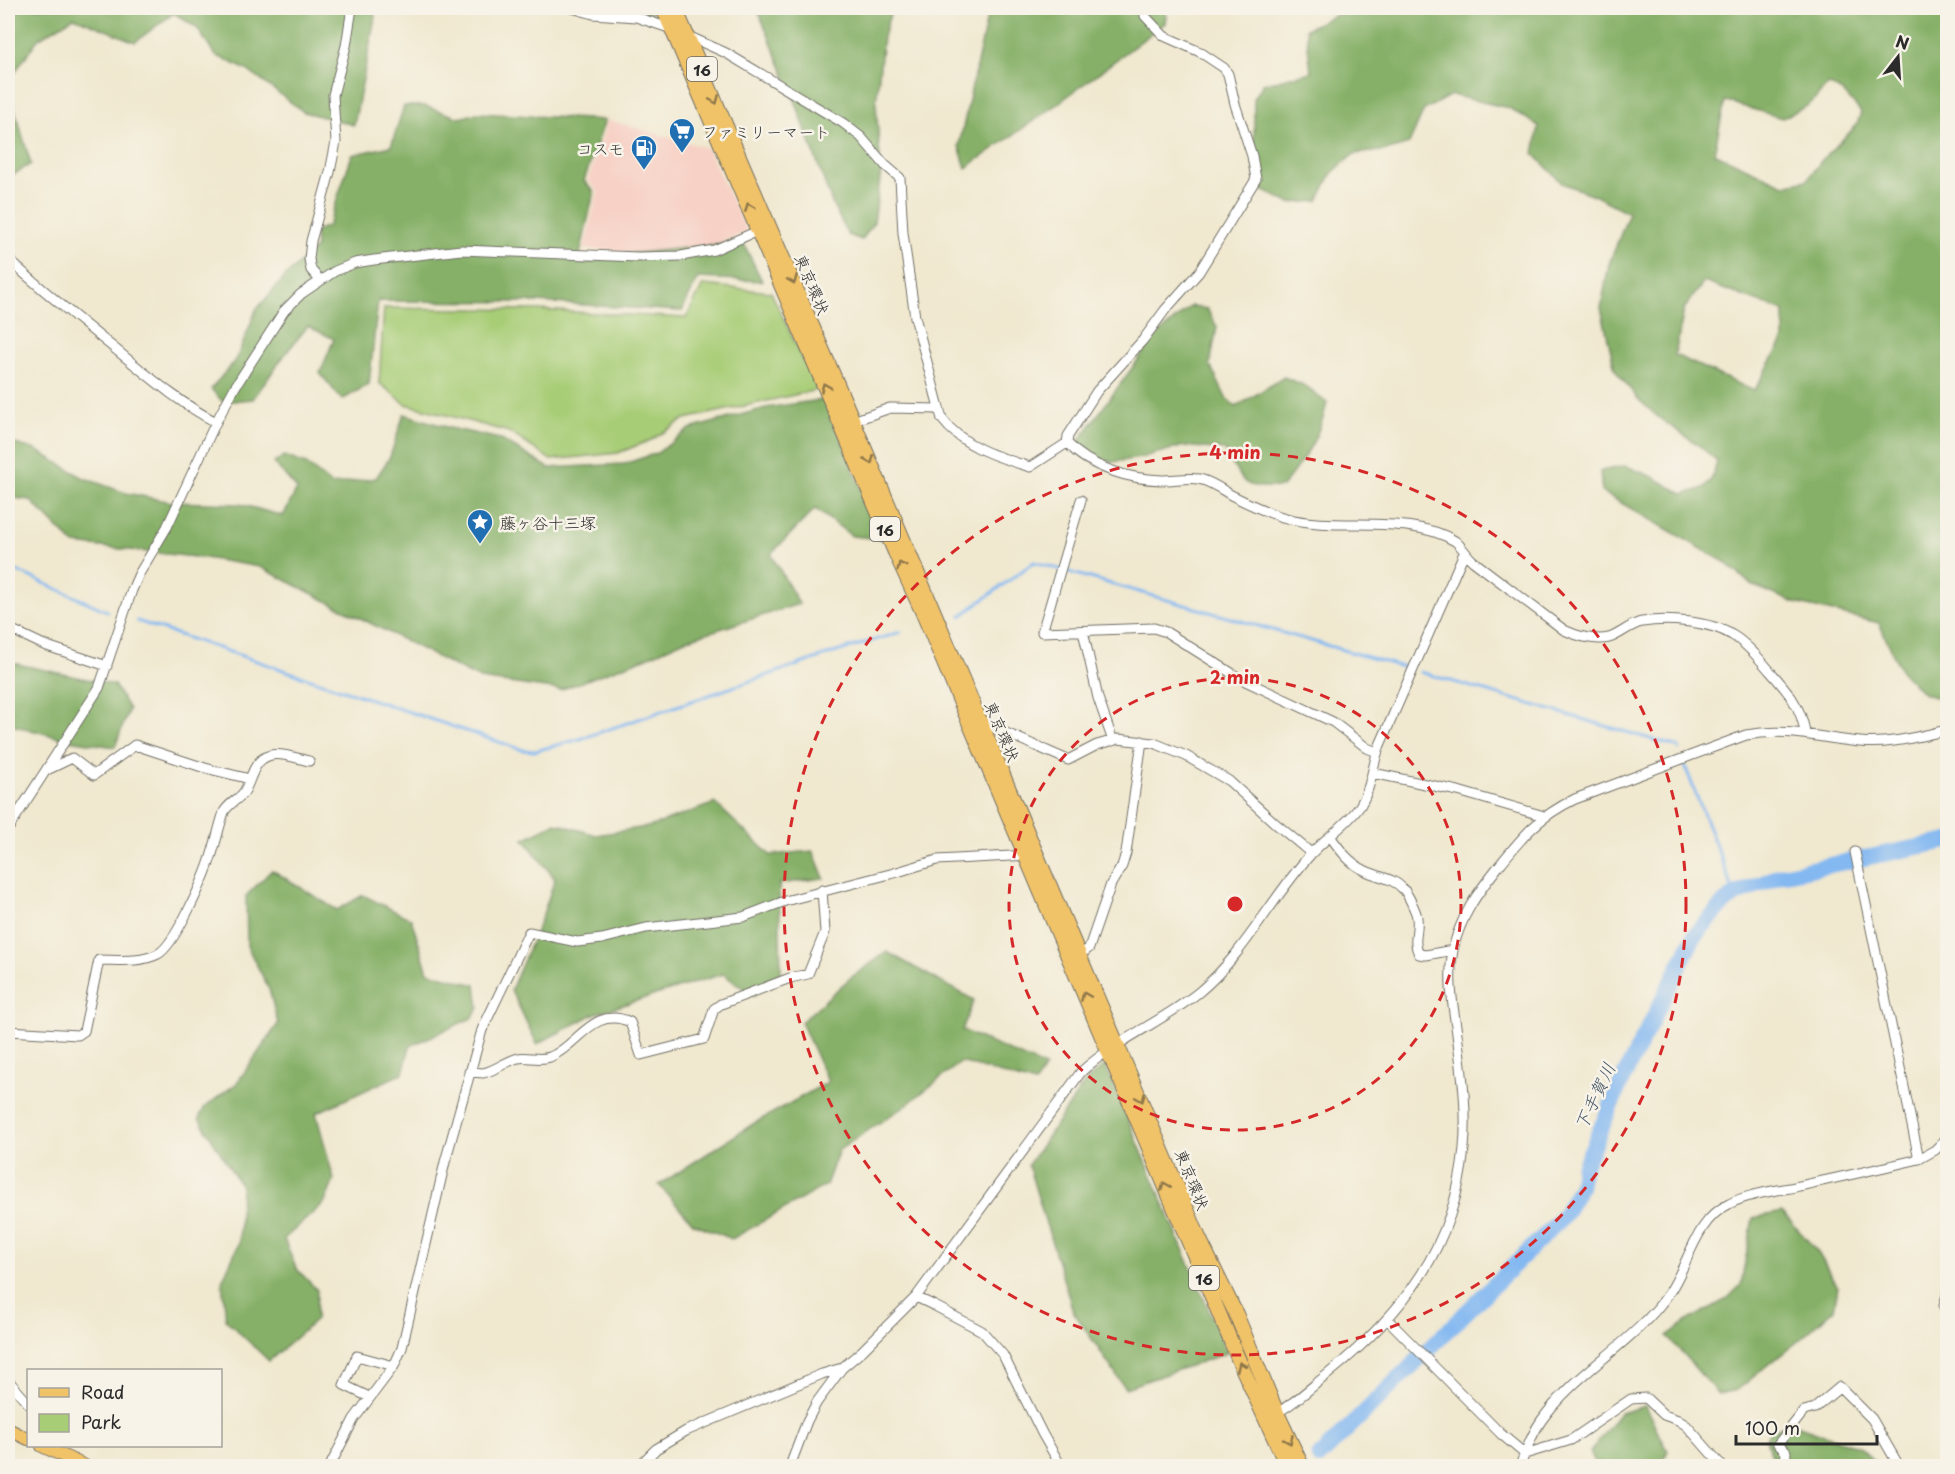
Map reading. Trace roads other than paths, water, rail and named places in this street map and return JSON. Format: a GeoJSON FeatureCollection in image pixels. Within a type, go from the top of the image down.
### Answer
{"type":"FeatureCollection","features":[{"type":"Feature","properties":{"kind":"highway","name":"東京環状"},"geometry":{"type":"LineString","coordinates":[[663,8],[853,421],[981,722],[1031,855],[1080,955],[1113,1047]]}},
{"type":"Feature","properties":{"kind":"highway","name":"東京環状"},"geometry":{"type":"LineString","coordinates":[[675,8],[764,228],[1113,1047],[1199,1238],[1236,1314],[1287,1467]]}},
{"type":"Feature","properties":{"kind":"highway"},"geometry":{"type":"LineString","coordinates":[[672,29],[688,36]]}},
{"type":"Feature","properties":{"kind":"highway","name":"東京環状"},"geometry":{"type":"LineString","coordinates":[[1271,1416],[1302,1467]]}},
{"type":"Feature","properties":{"kind":"main road"},"geometry":{"type":"LineString","coordinates":[[8,1429],[27,1438]]}},
{"type":"Feature","properties":{"kind":"main road"},"geometry":{"type":"LineString","coordinates":[[44,1447],[85,1467]]}},
{"type":"Feature","properties":{"kind":"street"},"geometry":{"type":"LineString","coordinates":[[320,280],[311,270],[309,259],[311,241],[320,214],[336,142],[333,94],[346,46],[352,8]]}},
{"type":"Feature","properties":{"kind":"street"},"geometry":{"type":"LineString","coordinates":[[572,8],[593,14],[636,17],[672,29]]}},
{"type":"Feature","properties":{"kind":"street"},"geometry":{"type":"LineString","coordinates":[[688,36],[726,53],[843,123],[861,137],[885,165],[900,178],[903,233],[914,308],[942,419],[962,440],[1030,467],[1067,443],[1068,436],[1098,391],[1199,272],[1256,179],[1252,156],[1234,104],[1228,74],[1224,68],[1200,51],[1164,36],[1146,16],[1145,8]]}},
{"type":"Feature","properties":{"kind":"street"},"geometry":{"type":"LineString","coordinates":[[8,829],[99,688],[139,574],[168,527],[216,422],[235,387],[284,311],[301,294],[335,271],[355,263],[461,250],[648,257],[696,255],[714,250],[764,228]]}},
{"type":"Feature","properties":{"kind":"street"},"geometry":{"type":"LineString","coordinates":[[8,259],[133,363],[199,413],[216,422]]}},
{"type":"Feature","properties":{"kind":"street"},"geometry":{"type":"LineString","coordinates":[[853,421],[890,408],[938,409]]}},
{"type":"Feature","properties":{"kind":"street"},"geometry":{"type":"LineString","coordinates":[[1067,443],[1086,460],[1103,467],[1148,479],[1198,479],[1268,513],[1287,519],[1315,523],[1425,528],[1443,534],[1459,543],[1464,553],[1564,630],[1575,635],[1610,638],[1641,622],[1665,621],[1696,622],[1732,634],[1766,666],[1787,691],[1801,713],[1805,732]]}},
{"type":"Feature","properties":{"kind":"street"},"geometry":{"type":"LineString","coordinates":[[1081,500],[1042,632],[1154,628],[1166,632],[1241,679],[1333,722],[1367,748],[1377,752]]}},
{"type":"Feature","properties":{"kind":"street"},"geometry":{"type":"LineString","coordinates":[[790,1467],[807,1421],[817,1402],[842,1368],[916,1297],[1081,1072],[1113,1047],[1199,992],[1218,974],[1311,853],[1349,819],[1360,805],[1373,773],[1377,752],[1464,553]]}},
{"type":"Feature","properties":{"kind":"street"},"geometry":{"type":"LineString","coordinates":[[8,628],[44,645],[107,666]]}},
{"type":"Feature","properties":{"kind":"street"},"geometry":{"type":"LineString","coordinates":[[1083,631],[1098,698],[1113,741]]}},
{"type":"Feature","properties":{"kind":"street"},"geometry":{"type":"LineString","coordinates":[[981,722],[1068,760],[1097,745],[1118,739],[1154,743],[1186,756],[1229,781],[1275,824],[1311,853]]}},
{"type":"Feature","properties":{"kind":"street"},"geometry":{"type":"LineString","coordinates":[[1271,1416],[1364,1344],[1388,1320],[1420,1279],[1444,1229],[1460,1175],[1464,1150],[1465,1100],[1451,989],[1453,950],[1470,906],[1520,839],[1554,809],[1597,790],[1724,742],[1764,732],[1805,732],[1862,742],[1893,742],[1947,730]]}},
{"type":"Feature","properties":{"kind":"street"},"geometry":{"type":"LineString","coordinates":[[1080,955],[1089,948],[1111,884],[1122,866],[1126,853],[1142,741]]}},
{"type":"Feature","properties":{"kind":"street"},"geometry":{"type":"LineString","coordinates":[[45,771],[72,758],[94,775],[135,746],[205,768],[250,779]]}},
{"type":"Feature","properties":{"kind":"street"},"geometry":{"type":"LineString","coordinates":[[8,1031],[78,1035],[84,1031],[99,960],[136,961],[159,954],[168,946],[201,882],[224,812],[227,806],[244,793],[258,763],[267,755],[276,753],[309,761]]}},
{"type":"Feature","properties":{"kind":"street"},"geometry":{"type":"LineString","coordinates":[[1373,773],[1458,791],[1544,816]]}},
{"type":"Feature","properties":{"kind":"street"},"geometry":{"type":"LineString","coordinates":[[1330,836],[1354,864],[1365,872],[1395,882],[1405,890],[1417,917],[1414,937],[1415,947],[1419,954],[1426,955],[1453,950]]}},
{"type":"Feature","properties":{"kind":"street"},"geometry":{"type":"LineString","coordinates":[[1855,852],[1919,1159]]}},
{"type":"Feature","properties":{"kind":"street"},"geometry":{"type":"LineString","coordinates":[[330,1467],[354,1419],[394,1366],[402,1348],[469,1072],[489,1011],[529,932],[577,942],[602,939],[646,928],[743,917],[822,890],[937,860],[1031,855]]}},
{"type":"Feature","properties":{"kind":"street"},"geometry":{"type":"LineString","coordinates":[[469,1072],[485,1073],[519,1057],[547,1058],[558,1053],[597,1021],[623,1019],[630,1022],[640,1055],[704,1039],[714,1009],[721,1004],[790,978],[808,974],[825,932],[822,890]]}},
{"type":"Feature","properties":{"kind":"street"},"geometry":{"type":"LineString","coordinates":[[1520,1467],[1541,1420],[1658,1309],[1711,1215],[1730,1203],[1919,1159],[1935,1150],[1947,1138]]}},
{"type":"Feature","properties":{"kind":"street"},"geometry":{"type":"LineString","coordinates":[[1947,1291],[1944,1306],[1947,1318]]}},
{"type":"Feature","properties":{"kind":"street"},"geometry":{"type":"LineString","coordinates":[[916,1297],[982,1331],[1003,1355],[1061,1467]]}},
{"type":"Feature","properties":{"kind":"street"},"geometry":{"type":"LineString","coordinates":[[1388,1320],[1501,1434],[1525,1454]]}},
{"type":"Feature","properties":{"kind":"street"},"geometry":{"type":"LineString","coordinates":[[369,1397],[344,1385],[357,1356],[394,1366]]}},
{"type":"Feature","properties":{"kind":"street"},"geometry":{"type":"LineString","coordinates":[[639,1467],[656,1449],[686,1431],[822,1374],[842,1368]]}},
{"type":"Feature","properties":{"kind":"street"},"geometry":{"type":"LineString","coordinates":[[8,1380],[27,1402]]}},
{"type":"Feature","properties":{"kind":"street"},"geometry":{"type":"LineString","coordinates":[[1785,1467],[1786,1452],[1778,1444],[1804,1411],[1815,1408],[1840,1387],[1872,1419],[1899,1467]]}},
{"type":"Feature","properties":{"kind":"street"},"geometry":{"type":"LineString","coordinates":[[1525,1454],[1571,1440],[1630,1399],[1647,1398],[1664,1415],[1687,1426],[1722,1467]]}},
{"type":"Feature","properties":{"kind":"waterway"},"geometry":{"type":"LineString","coordinates":[[961,616],[1034,562],[1406,668]]}},
{"type":"Feature","properties":{"kind":"waterway"},"geometry":{"type":"LineString","coordinates":[[8,567],[107,611]]}},
{"type":"Feature","properties":{"kind":"waterway"},"geometry":{"type":"LineString","coordinates":[[137,621],[523,750],[535,751],[580,739],[901,632]]}},
{"type":"Feature","properties":{"kind":"waterway"},"geometry":{"type":"LineString","coordinates":[[1420,672],[1679,749]]}},
{"type":"Feature","properties":{"kind":"waterway"},"geometry":{"type":"LineString","coordinates":[[1685,766],[1735,895]]}},
{"type":"Feature","properties":{"kind":"waterway","name":"下手賀川"},"geometry":{"type":"LineString","coordinates":[[1319,1457],[1562,1218],[1580,1187],[1583,1169],[1622,1080],[1695,935],[1724,903],[1735,895],[1781,875],[1948,841]]}},
{"type":"Feature","properties":{"kind":"place","name":"ファミリーマート"},"geometry":{"type":"Point","coordinates":[682,154]}},
{"type":"Feature","properties":{"kind":"place","name":"コスモ"},"geometry":{"type":"Point","coordinates":[644,171]}},
{"type":"Feature","properties":{"kind":"place","name":"藤ヶ谷十三塚"},"geometry":{"type":"Point","coordinates":[480,545]}}]}
